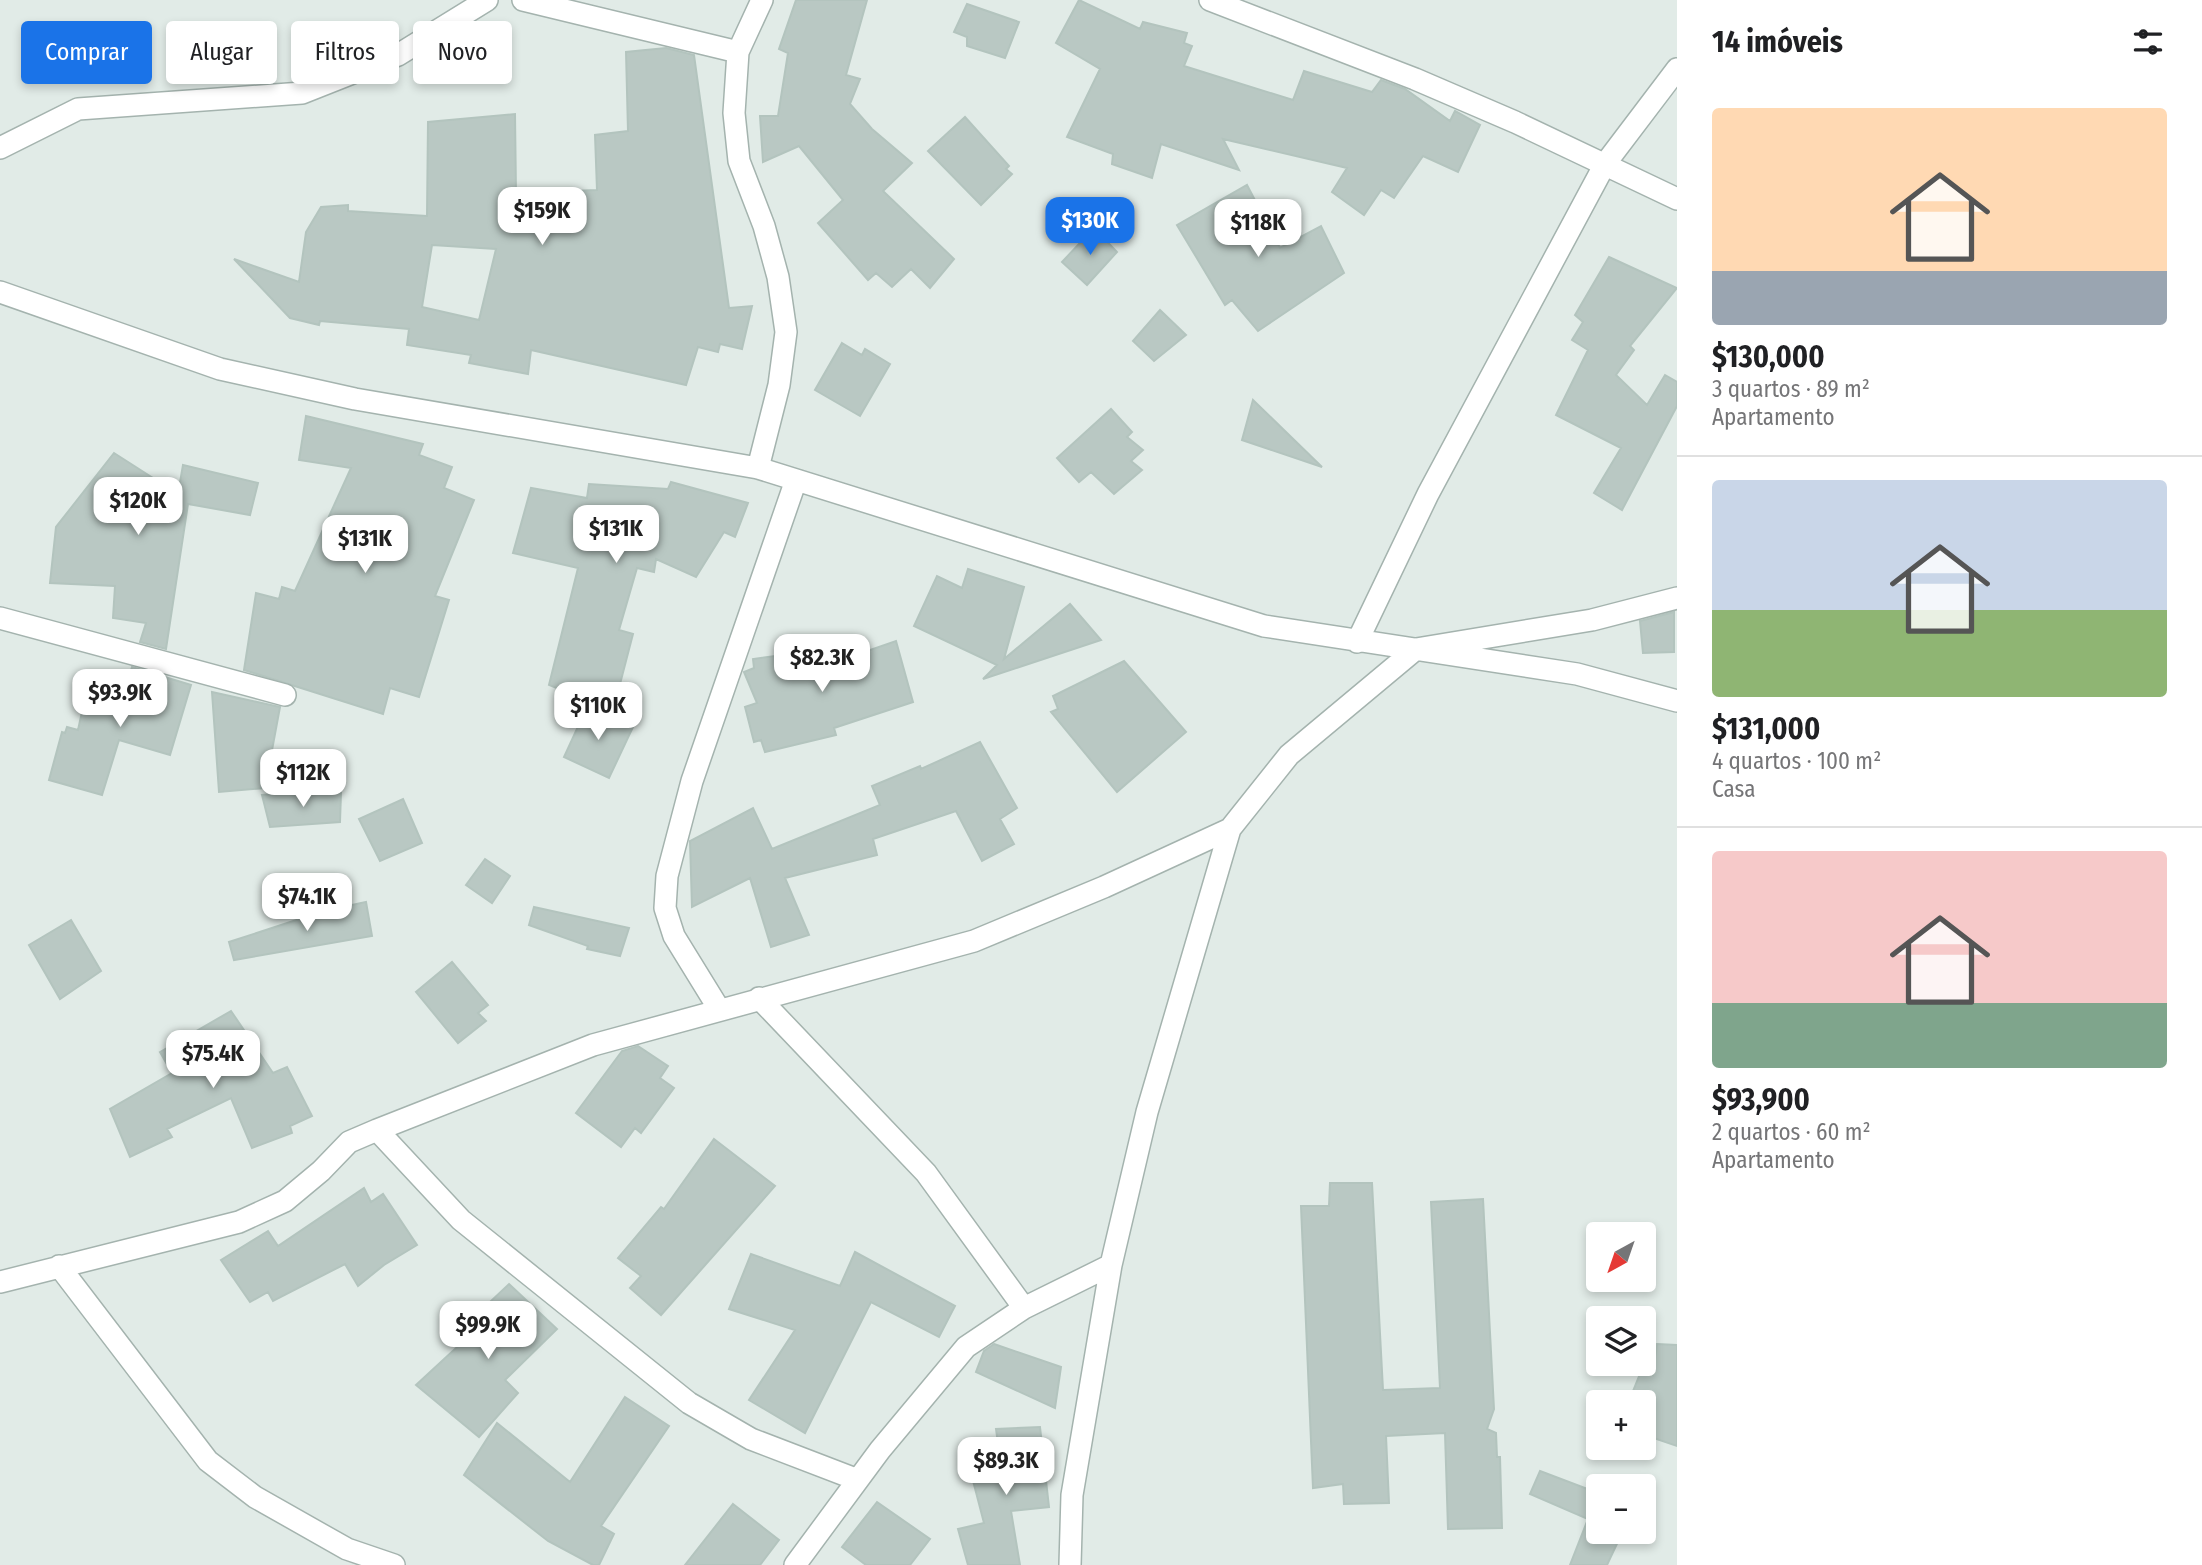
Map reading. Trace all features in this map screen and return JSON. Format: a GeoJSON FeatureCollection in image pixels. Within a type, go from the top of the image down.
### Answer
{"type":"FeatureCollection","features":[{"type":"Feature","properties":{"kind":"street"},"geometry":{"type":"LineString","coordinates":[[0,148],[78,109],[302,93],[398,55],[487,0]]}},
{"type":"Feature","properties":{"kind":"street"},"geometry":{"type":"LineString","coordinates":[[523,0],[738,52]]}},
{"type":"Feature","properties":{"kind":"street"},"geometry":{"type":"LineString","coordinates":[[758,468],[779,385],[786,332],[778,276],[739,161],[734,113],[738,52],[762,0]]}},
{"type":"Feature","properties":{"kind":"street"},"geometry":{"type":"LineString","coordinates":[[1210,0],[1415,79],[1677,199]]}},
{"type":"Feature","properties":{"kind":"street"},"geometry":{"type":"LineString","coordinates":[[1357,642],[1427,494],[1605,164],[1677,69]]}},
{"type":"Feature","properties":{"kind":"street"},"geometry":{"type":"LineString","coordinates":[[0,292],[219,369],[355,399],[758,468],[1264,626],[1577,674],[1677,701]]}},
{"type":"Feature","properties":{"kind":"street"},"geometry":{"type":"LineString","coordinates":[[719,1009],[674,936],[664,908],[667,876],[692,781],[796,480]]}},
{"type":"Feature","properties":{"kind":"street"},"geometry":{"type":"LineString","coordinates":[[1070,1565],[1072,1495],[1111,1265],[1147,1112],[1230,829],[1289,755],[1416,649],[1592,620],[1677,598]]}},
{"type":"Feature","properties":{"kind":"street"},"geometry":{"type":"LineString","coordinates":[[0,618],[285,695]]}},
{"type":"Feature","properties":{"kind":"street"},"geometry":{"type":"LineString","coordinates":[[0,1282],[239,1222],[285,1201],[321,1171],[349,1142],[377,1130],[593,1045],[974,941],[1104,887],[1230,829]]}},
{"type":"Feature","properties":{"kind":"street"},"geometry":{"type":"LineString","coordinates":[[759,998],[926,1173],[1024,1308]]}},
{"type":"Feature","properties":{"kind":"street"},"geometry":{"type":"LineString","coordinates":[[377,1130],[461,1220],[690,1404],[751,1439],[858,1480]]}},
{"type":"Feature","properties":{"kind":"street"},"geometry":{"type":"LineString","coordinates":[[795,1565],[858,1480],[966,1347],[1024,1308],[1111,1265]]}},
{"type":"Feature","properties":{"kind":"street"},"geometry":{"type":"LineString","coordinates":[[59,1266],[208,1461],[255,1497],[347,1549],[394,1565]]}},
{"type":"Feature","properties":{"kind":"building"},"geometry":{"type":"Polygon","coordinates":[[[796,0],[867,0],[846,75],[860,79],[850,104],[872,129],[912,163],[883,191],[954,259],[930,288],[911,269],[892,287],[876,273],[868,280],[818,223],[843,200],[799,146],[763,162],[760,116],[778,116],[788,53],[779,49],[796,0]]]}},
{"type":"Feature","properties":{"kind":"building"},"geometry":{"type":"Polygon","coordinates":[[[1079,0],[1140,29],[1143,22],[1187,33],[1184,43],[1192,46],[1184,66],[1293,100],[1304,71],[1372,92],[1381,80],[1405,89],[1450,121],[1455,111],[1480,125],[1458,172],[1423,156],[1394,198],[1381,190],[1364,215],[1332,192],[1347,168],[1223,139],[1239,170],[1161,144],[1152,178],[1112,164],[1113,154],[1067,137],[1100,69],[1056,43],[1079,0]]]}},
{"type":"Feature","properties":{"kind":"building"},"geometry":{"type":"Polygon","coordinates":[[[967,4],[1019,22],[1005,58],[967,46],[967,37],[954,32],[967,4]]]}},
{"type":"Feature","properties":{"kind":"building"},"geometry":{"type":"Polygon","coordinates":[[[666,48],[694,55],[729,308],[752,306],[742,349],[720,344],[718,352],[698,347],[686,385],[531,350],[528,374],[469,363],[471,355],[407,345],[409,329],[320,321],[319,325],[290,318],[234,259],[299,282],[306,232],[321,207],[348,205],[348,211],[427,216],[428,122],[515,114],[516,193],[597,190],[595,135],[628,131],[626,52],[666,48]],[[432,245],[422,307],[479,320],[496,249],[432,245]]]}},
{"type":"Feature","properties":{"kind":"building"},"geometry":{"type":"Polygon","coordinates":[[[965,117],[1009,166],[1006,169],[1012,174],[981,205],[928,151],[965,117]]]}},
{"type":"Feature","properties":{"kind":"building"},"geometry":{"type":"Polygon","coordinates":[[[1247,185],[1280,248],[1321,226],[1344,273],[1258,331],[1232,300],[1225,305],[1177,225],[1247,185]]]}},
{"type":"Feature","properties":{"kind":"building"},"geometry":{"type":"Polygon","coordinates":[[[1094,228],[1117,252],[1087,285],[1062,262],[1094,228]]]}},
{"type":"Feature","properties":{"kind":"building"},"geometry":{"type":"Polygon","coordinates":[[[1609,257],[1677,288],[1630,346],[1634,350],[1616,375],[1647,405],[1665,375],[1677,382],[1677,406],[1622,510],[1594,493],[1621,448],[1556,415],[1588,350],[1572,340],[1583,322],[1575,315],[1609,257]]]}},
{"type":"Feature","properties":{"kind":"building"},"geometry":{"type":"Polygon","coordinates":[[[1160,310],[1186,335],[1154,361],[1133,341],[1160,310]]]}},
{"type":"Feature","properties":{"kind":"building"},"geometry":{"type":"Polygon","coordinates":[[[842,343],[862,355],[865,349],[890,364],[860,416],[815,390],[842,343]]]}},
{"type":"Feature","properties":{"kind":"building"},"geometry":{"type":"Polygon","coordinates":[[[1253,400],[1322,467],[1242,440],[1253,400]]]}},
{"type":"Feature","properties":{"kind":"building"},"geometry":{"type":"Polygon","coordinates":[[[1111,409],[1132,432],[1127,437],[1143,450],[1131,461],[1142,470],[1114,494],[1091,472],[1079,482],[1057,458],[1111,409]]]}},
{"type":"Feature","properties":{"kind":"building"},"geometry":{"type":"Polygon","coordinates":[[[306,416],[423,444],[419,455],[452,467],[444,488],[474,500],[435,596],[449,600],[419,697],[390,688],[383,714],[244,670],[256,593],[279,599],[282,587],[295,591],[351,468],[299,460],[306,416]]]}},
{"type":"Feature","properties":{"kind":"building"},"geometry":{"type":"Polygon","coordinates":[[[114,453],[178,494],[183,465],[258,483],[250,515],[188,504],[166,649],[140,642],[146,623],[113,618],[115,586],[50,583],[56,527],[114,453]]]}},
{"type":"Feature","properties":{"kind":"building"},"geometry":{"type":"Polygon","coordinates":[[[671,482],[748,503],[735,537],[724,532],[696,577],[656,559],[654,572],[637,568],[619,630],[633,634],[613,711],[549,685],[578,568],[513,553],[531,488],[587,498],[589,484],[668,489],[671,482]]]}},
{"type":"Feature","properties":{"kind":"building"},"geometry":{"type":"Polygon","coordinates":[[[968,569],[1024,587],[1004,659],[1070,604],[1101,640],[983,679],[997,665],[914,626],[937,576],[962,588],[968,569]]]}},
{"type":"Feature","properties":{"kind":"building"},"geometry":{"type":"Polygon","coordinates":[[[1674,612],[1674,652],[1643,653],[1640,621],[1674,612]]]}},
{"type":"Feature","properties":{"kind":"building"},"geometry":{"type":"Polygon","coordinates":[[[896,641],[913,702],[834,728],[836,735],[765,752],[761,740],[754,742],[745,707],[757,703],[744,672],[754,668],[753,659],[821,650],[824,666],[896,641]]]}},
{"type":"Feature","properties":{"kind":"building"},"geometry":{"type":"Polygon","coordinates":[[[1124,661],[1186,732],[1117,792],[1051,712],[1058,709],[1053,696],[1124,661]]]}},
{"type":"Feature","properties":{"kind":"building"},"geometry":{"type":"Polygon","coordinates":[[[132,667],[191,685],[170,755],[119,740],[102,795],[49,780],[62,732],[65,733],[67,727],[78,730],[86,694],[104,699],[107,689],[124,695],[132,667]]]}},
{"type":"Feature","properties":{"kind":"building"},"geometry":{"type":"Polygon","coordinates":[[[212,692],[280,707],[265,788],[219,792],[212,692]]]}},
{"type":"Feature","properties":{"kind":"building"},"geometry":{"type":"Polygon","coordinates":[[[587,707],[633,727],[609,778],[564,757],[587,707]]]}},
{"type":"Feature","properties":{"kind":"building"},"geometry":{"type":"Polygon","coordinates":[[[980,742],[1017,808],[1000,819],[1014,844],[982,861],[956,811],[873,839],[877,855],[785,878],[809,935],[771,947],[750,878],[692,907],[690,841],[753,808],[772,849],[880,805],[872,786],[920,766],[921,769],[980,742]]]}},
{"type":"Feature","properties":{"kind":"building"},"geometry":{"type":"Polygon","coordinates":[[[341,793],[340,822],[270,827],[262,795],[341,793]]]}},
{"type":"Feature","properties":{"kind":"building"},"geometry":{"type":"Polygon","coordinates":[[[403,799],[422,843],[380,861],[359,819],[403,799]]]}},
{"type":"Feature","properties":{"kind":"building"},"geometry":{"type":"Polygon","coordinates":[[[485,859],[510,876],[492,903],[466,885],[485,859]]]}},
{"type":"Feature","properties":{"kind":"building"},"geometry":{"type":"Polygon","coordinates":[[[366,902],[372,936],[234,960],[229,942],[324,911],[366,902]]]}},
{"type":"Feature","properties":{"kind":"building"},"geometry":{"type":"Polygon","coordinates":[[[534,907],[629,928],[620,956],[587,949],[588,946],[529,925],[534,907]]]}},
{"type":"Feature","properties":{"kind":"building"},"geometry":{"type":"Polygon","coordinates":[[[71,920],[101,971],[60,999],[29,945],[71,920]]]}},
{"type":"Feature","properties":{"kind":"building"},"geometry":{"type":"Polygon","coordinates":[[[452,962],[488,1005],[478,1013],[486,1021],[458,1043],[416,992],[452,962]]]}},
{"type":"Feature","properties":{"kind":"building"},"geometry":{"type":"Polygon","coordinates":[[[231,1011],[273,1073],[287,1067],[312,1116],[290,1126],[292,1133],[252,1148],[231,1098],[167,1129],[172,1137],[130,1157],[110,1109],[172,1073],[160,1052],[231,1011]]]}},
{"type":"Feature","properties":{"kind":"building"},"geometry":{"type":"Polygon","coordinates":[[[638,1046],[668,1066],[660,1078],[674,1088],[641,1133],[635,1128],[621,1147],[576,1113],[622,1051],[638,1046]]]}},
{"type":"Feature","properties":{"kind":"building"},"geometry":{"type":"Polygon","coordinates":[[[714,1139],[775,1186],[661,1315],[630,1288],[641,1276],[618,1258],[661,1207],[664,1209],[714,1139]]]}},
{"type":"Feature","properties":{"kind":"building"},"geometry":{"type":"Polygon","coordinates":[[[1330,1183],[1372,1183],[1383,1390],[1440,1388],[1431,1202],[1483,1199],[1494,1409],[1487,1429],[1496,1433],[1497,1457],[1500,1457],[1502,1528],[1448,1529],[1445,1433],[1386,1436],[1389,1503],[1344,1504],[1343,1484],[1313,1488],[1301,1206],[1329,1206],[1330,1183]]]}},
{"type":"Feature","properties":{"kind":"building"},"geometry":{"type":"Polygon","coordinates":[[[364,1188],[371,1202],[383,1194],[417,1245],[384,1265],[358,1286],[345,1264],[273,1301],[268,1292],[250,1302],[221,1260],[268,1231],[278,1246],[364,1188]]]}},
{"type":"Feature","properties":{"kind":"building"},"geometry":{"type":"Polygon","coordinates":[[[855,1252],[955,1306],[939,1337],[871,1302],[805,1433],[749,1400],[795,1330],[729,1309],[751,1254],[840,1286],[855,1252]]]}},
{"type":"Feature","properties":{"kind":"building"},"geometry":{"type":"Polygon","coordinates":[[[509,1284],[557,1329],[505,1380],[518,1393],[479,1437],[416,1385],[481,1325],[474,1317],[509,1284]]]}},
{"type":"Feature","properties":{"kind":"building"},"geometry":{"type":"Polygon","coordinates":[[[994,1344],[1061,1367],[1055,1408],[976,1372],[984,1351],[994,1344]]]}},
{"type":"Feature","properties":{"kind":"building"},"geometry":{"type":"Polygon","coordinates":[[[1657,1344],[1677,1345],[1677,1446],[1656,1439],[1656,1390],[1633,1390],[1639,1376],[1656,1376],[1657,1344]]]}},
{"type":"Feature","properties":{"kind":"building"},"geometry":{"type":"Polygon","coordinates":[[[625,1397],[669,1426],[601,1526],[614,1534],[599,1565],[593,1565],[548,1541],[464,1475],[497,1423],[570,1482],[625,1397]]]}},
{"type":"Feature","properties":{"kind":"building"},"geometry":{"type":"Polygon","coordinates":[[[1040,1427],[1049,1507],[1011,1511],[1020,1565],[968,1565],[958,1529],[984,1523],[971,1473],[1001,1465],[996,1429],[1040,1427]]]}},
{"type":"Feature","properties":{"kind":"building"},"geometry":{"type":"Polygon","coordinates":[[[1540,1471],[1586,1488],[1586,1518],[1530,1494],[1540,1471]]]}},
{"type":"Feature","properties":{"kind":"building"},"geometry":{"type":"Polygon","coordinates":[[[877,1502],[930,1539],[910,1565],[866,1565],[842,1547],[877,1502]]]}},
{"type":"Feature","properties":{"kind":"building"},"geometry":{"type":"Polygon","coordinates":[[[733,1504],[779,1540],[760,1565],[685,1565],[733,1504]]]}},
{"type":"Feature","properties":{"kind":"building"},"geometry":{"type":"Polygon","coordinates":[[[1586,1524],[1586,1544],[1617,1544],[1607,1565],[1570,1565],[1586,1524]]]}}]}
